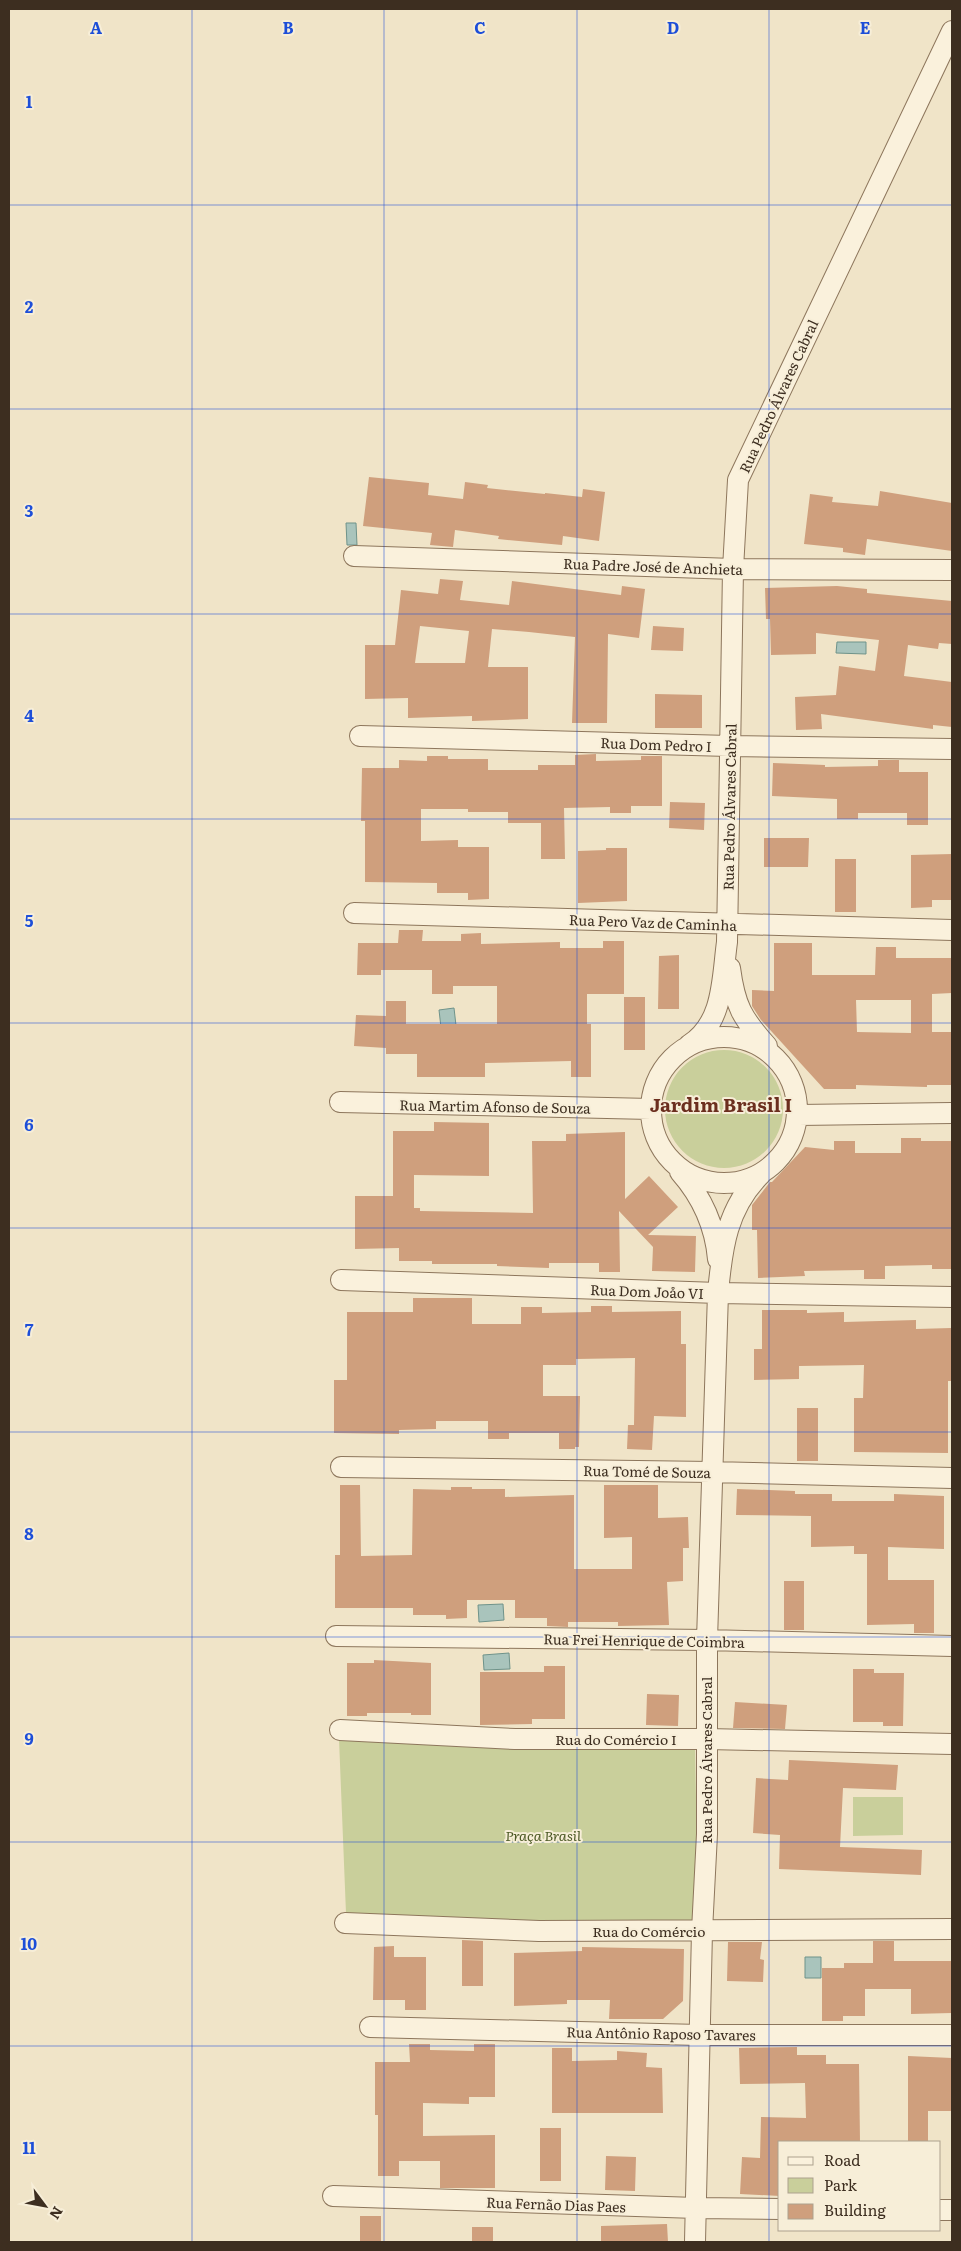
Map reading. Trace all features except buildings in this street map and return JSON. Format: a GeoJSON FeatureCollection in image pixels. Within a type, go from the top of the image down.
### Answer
{"type":"FeatureCollection","features":[{"type":"Feature","properties":{"kind":"street","name":"Rua Pedro Álvares Cabral"},"geometry":{"type":"LineString","coordinates":[[689,1045],[699,1039],[714,1017],[719,1000],[727,933],[729,746],[736,490],[742,470],[952,31]]}},
{"type":"Feature","properties":{"kind":"street","name":"Rua Padre José de Anchieta"},"geometry":{"type":"LineString","coordinates":[[354,556],[733,569],[952,570]]}},
{"type":"Feature","properties":{"kind":"street","name":"Rua Dom Pedro I"},"geometry":{"type":"LineString","coordinates":[[360,736],[729,746],[952,749]]}},
{"type":"Feature","properties":{"kind":"street","name":"Rua Pero Vaz de Caminha"},"geometry":{"type":"LineString","coordinates":[[354,912],[727,933],[952,930]]}},
{"type":"Feature","properties":{"kind":"street","name":"Rua Pedro Álvares Cabral"},"geometry":{"type":"LineString","coordinates":[[727,933],[736,1003],[747,1021],[779,1060]]}},
{"type":"Feature","properties":{"kind":"street"},"geometry":{"type":"LineString","coordinates":[[715,1036],[739,1037],[760,1045],[779,1060],[792,1081],[797,1098],[798,1115],[795,1131],[786,1150],[773,1165],[761,1174],[746,1180],[715,1183],[701,1180],[684,1172],[669,1159],[655,1135],[651,1109],[653,1092],[660,1075],[677,1053],[689,1045],[715,1036]]}},
{"type":"Feature","properties":{"kind":"street","name":"Rua Martim Afonso de Souza"},"geometry":{"type":"LineString","coordinates":[[340,1102],[651,1109]]}},
{"type":"Feature","properties":{"kind":"street"},"geometry":{"type":"LineString","coordinates":[[798,1115],[952,1112]]}},
{"type":"Feature","properties":{"kind":"street","name":"Rua Pedro Álvares Cabral"},"geometry":{"type":"LineString","coordinates":[[669,1159],[694,1189],[711,1222],[717,1254],[718,1286],[711,1472],[707,1640],[706,1834],[695,2242]]}},
{"type":"Feature","properties":{"kind":"street","name":"Rua Pedro Álvares Cabral"},"geometry":{"type":"LineString","coordinates":[[718,1286],[728,1228],[734,1211],[739,1199],[761,1174]]}},
{"type":"Feature","properties":{"kind":"street","name":"Rua Dom Joåo VI"},"geometry":{"type":"LineString","coordinates":[[341,1280],[718,1286],[952,1297]]}},
{"type":"Feature","properties":{"kind":"street","name":"Rua Tomé de Souza"},"geometry":{"type":"LineString","coordinates":[[341,1466],[952,1478]]}},
{"type":"Feature","properties":{"kind":"street","name":"Rua Frei Henrique de Coimbra"},"geometry":{"type":"LineString","coordinates":[[336,1636],[707,1640],[952,1646]]}},
{"type":"Feature","properties":{"kind":"street","name":"Rua do Comércio I"},"geometry":{"type":"LineString","coordinates":[[340,1730],[515,1739],[707,1739],[952,1744]]}},
{"type":"Feature","properties":{"kind":"street","name":"Rua do Comércio"},"geometry":{"type":"LineString","coordinates":[[346,1923],[521,1931],[702,1932],[952,1929]]}},
{"type":"Feature","properties":{"kind":"street","name":"Rua Antônio Raposo Tavares"},"geometry":{"type":"LineString","coordinates":[[370,2028],[700,2035],[952,2035]]}},
{"type":"Feature","properties":{"kind":"street","name":"Rua Fernão Dias Paes"},"geometry":{"type":"LineString","coordinates":[[333,2196],[778,2209]]}},
{"type":"Feature","properties":{"kind":"green space"},"geometry":{"type":"Polygon","coordinates":[[[724,1050],[747,1054],[766,1067],[779,1086],[783,1109],[779,1132],[766,1151],[747,1164],[724,1168],[701,1164],[682,1151],[669,1132],[665,1109],[669,1086],[682,1067],[701,1054],[724,1050]]]}},
{"type":"Feature","properties":{"kind":"green space","name":"Praça Brasil"},"geometry":{"type":"Polygon","coordinates":[[[339,1739],[695,1746],[697,1849],[695,1926],[537,1925],[346,1913],[339,1739]]]}},
{"type":"Feature","properties":{"kind":"green space"},"geometry":{"type":"Polygon","coordinates":[[[853,1797],[903,1797],[903,1835],[853,1836],[853,1797]]]}},
{"type":"Feature","properties":{"kind":"water"},"geometry":{"type":"Polygon","coordinates":[[[346,523],[356,523],[357,545],[347,545],[346,523]]]}},
{"type":"Feature","properties":{"kind":"water"},"geometry":{"type":"Polygon","coordinates":[[[837,642],[866,642],[866,654],[836,653],[837,642]]]}},
{"type":"Feature","properties":{"kind":"water"},"geometry":{"type":"Polygon","coordinates":[[[454,1008],[457,1034],[442,1036],[439,1010],[454,1008]]]}},
{"type":"Feature","properties":{"kind":"water"},"geometry":{"type":"Polygon","coordinates":[[[503,1604],[504,1620],[479,1622],[478,1605],[503,1604]]]}},
{"type":"Feature","properties":{"kind":"water"},"geometry":{"type":"Polygon","coordinates":[[[509,1653],[510,1669],[484,1670],[483,1655],[509,1653]]]}},
{"type":"Feature","properties":{"kind":"water"},"geometry":{"type":"Polygon","coordinates":[[[805,1957],[821,1957],[821,1978],[805,1978],[805,1957]]]}},
{"type":"Feature","properties":{"kind":"district","name":"Jardim Brasil I"},"geometry":{"type":"Point","coordinates":[721,1104]}}]}
